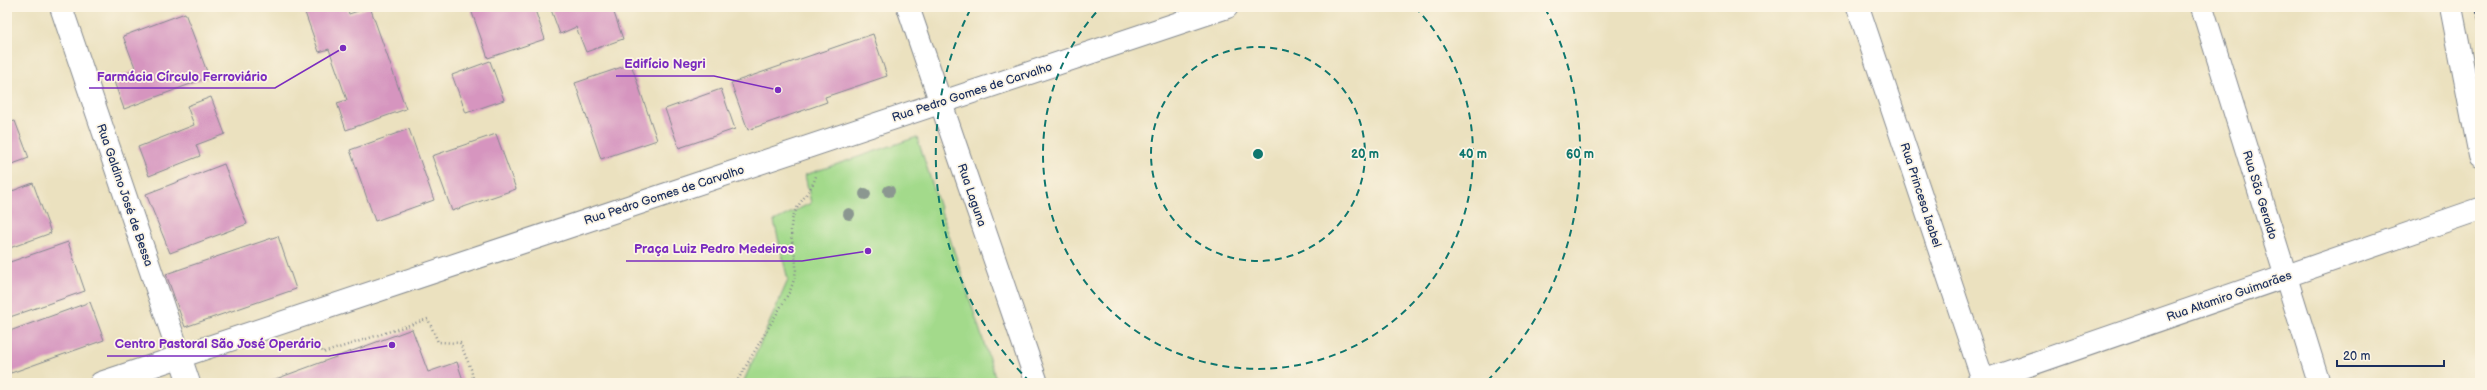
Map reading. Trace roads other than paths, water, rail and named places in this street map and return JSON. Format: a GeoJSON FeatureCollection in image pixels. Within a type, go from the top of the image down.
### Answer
{"type":"FeatureCollection","features":[{"type":"Feature","properties":{"kind":"street","name":"Rua Galdino José de Bessa"},"geometry":{"type":"LineString","coordinates":[[61,7],[189,383]]}},
{"type":"Feature","properties":{"kind":"street","name":"Rua Laguna"},"geometry":{"type":"LineString","coordinates":[[908,7],[1037,383]]}},
{"type":"Feature","properties":{"kind":"street","name":"Rua Pedro Gomes de Carvalho"},"geometry":{"type":"LineString","coordinates":[[101,383],[1227,7]]}},
{"type":"Feature","properties":{"kind":"street","name":"Rua Princesa Isabel"},"geometry":{"type":"LineString","coordinates":[[1858,7],[1981,382]]}},
{"type":"Feature","properties":{"kind":"street","name":"Rua São Geraldo"},"geometry":{"type":"LineString","coordinates":[[2202,7],[2319,383]]}},
{"type":"Feature","properties":{"kind":"street"},"geometry":{"type":"LineString","coordinates":[[2451,7],[2480,156]]}},
{"type":"Feature","properties":{"kind":"street","name":"Rua Altamiro Guimarães"},"geometry":{"type":"LineString","coordinates":[[1981,382],[2480,209]]}},
{"type":"Feature","properties":{"kind":"railway"},"geometry":{"type":"LineString","coordinates":[[2477,7],[2480,23]]}},
{"type":"Feature","properties":{"kind":"place","name":"Farmácia Círculo Ferroviário"},"geometry":{"type":"Point","coordinates":[343,48]}},
{"type":"Feature","properties":{"kind":"place","name":"Edifício Negri"},"geometry":{"type":"Point","coordinates":[778,90]}},
{"type":"Feature","properties":{"kind":"place","name":"Praça Luiz Pedro Medeiros"},"geometry":{"type":"Point","coordinates":[868,251]}},
{"type":"Feature","properties":{"kind":"place","name":"Centro Pastoral São José Operário"},"geometry":{"type":"Point","coordinates":[392,345]}}]}
